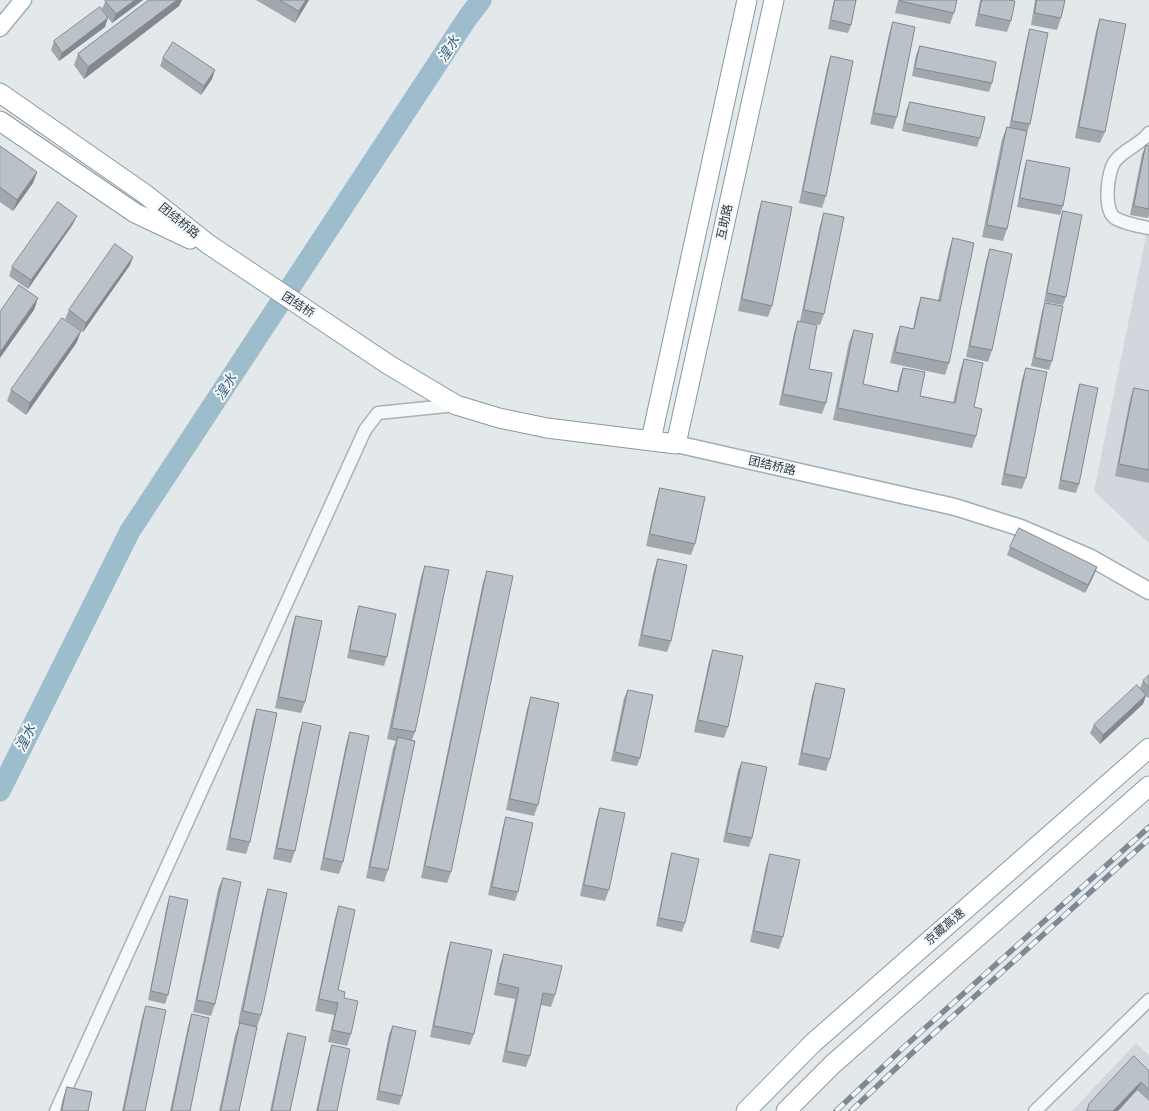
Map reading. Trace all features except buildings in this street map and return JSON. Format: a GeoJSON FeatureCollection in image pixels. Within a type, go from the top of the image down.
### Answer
{"type":"FeatureCollection","features":[{"type":"Feature","properties":{"kind":"highway","name":"互助路"},"geometry":{"type":"LineString","coordinates":[[651,440],[747,0]]}},
{"type":"Feature","properties":{"kind":"highway","name":"互助路"},"geometry":{"type":"LineString","coordinates":[[676,444],[774,0]]}},
{"type":"Feature","properties":{"kind":"highway","name":"团结桥路"},"geometry":{"type":"LineString","coordinates":[[0,93],[145,194],[208,244]]}},
{"type":"Feature","properties":{"kind":"highway","name":"团结桥路"},"geometry":{"type":"LineString","coordinates":[[0,121],[135,213],[184,237],[208,244]]}},
{"type":"Feature","properties":{"kind":"highway","name":"团结桥"},"geometry":{"type":"LineString","coordinates":[[208,244],[389,365]]}},
{"type":"Feature","properties":{"kind":"highway","name":"团结桥路"},"geometry":{"type":"LineString","coordinates":[[389,365],[456,405],[499,418],[547,428],[676,444]]}},
{"type":"Feature","properties":{"kind":"highway","name":"京藏高速"},"geometry":{"type":"LineString","coordinates":[[746,1111],[813,1043],[1149,748]]}},
{"type":"Feature","properties":{"kind":"highway"},"geometry":{"type":"LineString","coordinates":[[786,1111],[832,1064],[1149,786]]}},
{"type":"Feature","properties":{"kind":"main road"},"geometry":{"type":"LineString","coordinates":[[0,28],[23,0]]}},
{"type":"Feature","properties":{"kind":"main road","name":"团结桥路"},"geometry":{"type":"LineString","coordinates":[[676,444],[974,513],[1021,528],[1089,557],[1149,591]]}},
{"type":"Feature","properties":{"kind":"street"},"geometry":{"type":"LineString","coordinates":[[1149,133],[1114,161],[1110,169],[1108,185],[1108,210],[1114,217],[1130,224],[1149,228]]}},
{"type":"Feature","properties":{"kind":"street"},"geometry":{"type":"LineString","coordinates":[[56,1111],[365,430],[378,413],[456,405]]}},
{"type":"Feature","properties":{"kind":"street"},"geometry":{"type":"LineString","coordinates":[[1035,1111],[1149,1000]]}},
{"type":"Feature","properties":{"kind":"shaded area"},"geometry":{"type":"Polygon","coordinates":[[[1147,231],[1149,231],[1149,543],[1094,491],[1147,231]]]}},
{"type":"Feature","properties":{"kind":"shaded area"},"geometry":{"type":"Polygon","coordinates":[[[1136,1043],[1149,1055],[1149,1111],[1072,1111],[1136,1043]]]}},
{"type":"Feature","properties":{"kind":"waterway","name":"湟水"},"geometry":{"type":"LineString","coordinates":[[0,791],[130,531],[481,0]]}},
{"type":"Feature","properties":{"kind":"railway"},"geometry":{"type":"LineString","coordinates":[[836,1111],[904,1047],[1149,827]]}},
{"type":"Feature","properties":{"kind":"railway"},"geometry":{"type":"LineString","coordinates":[[851,1111],[910,1055],[1149,839]]}}]}
